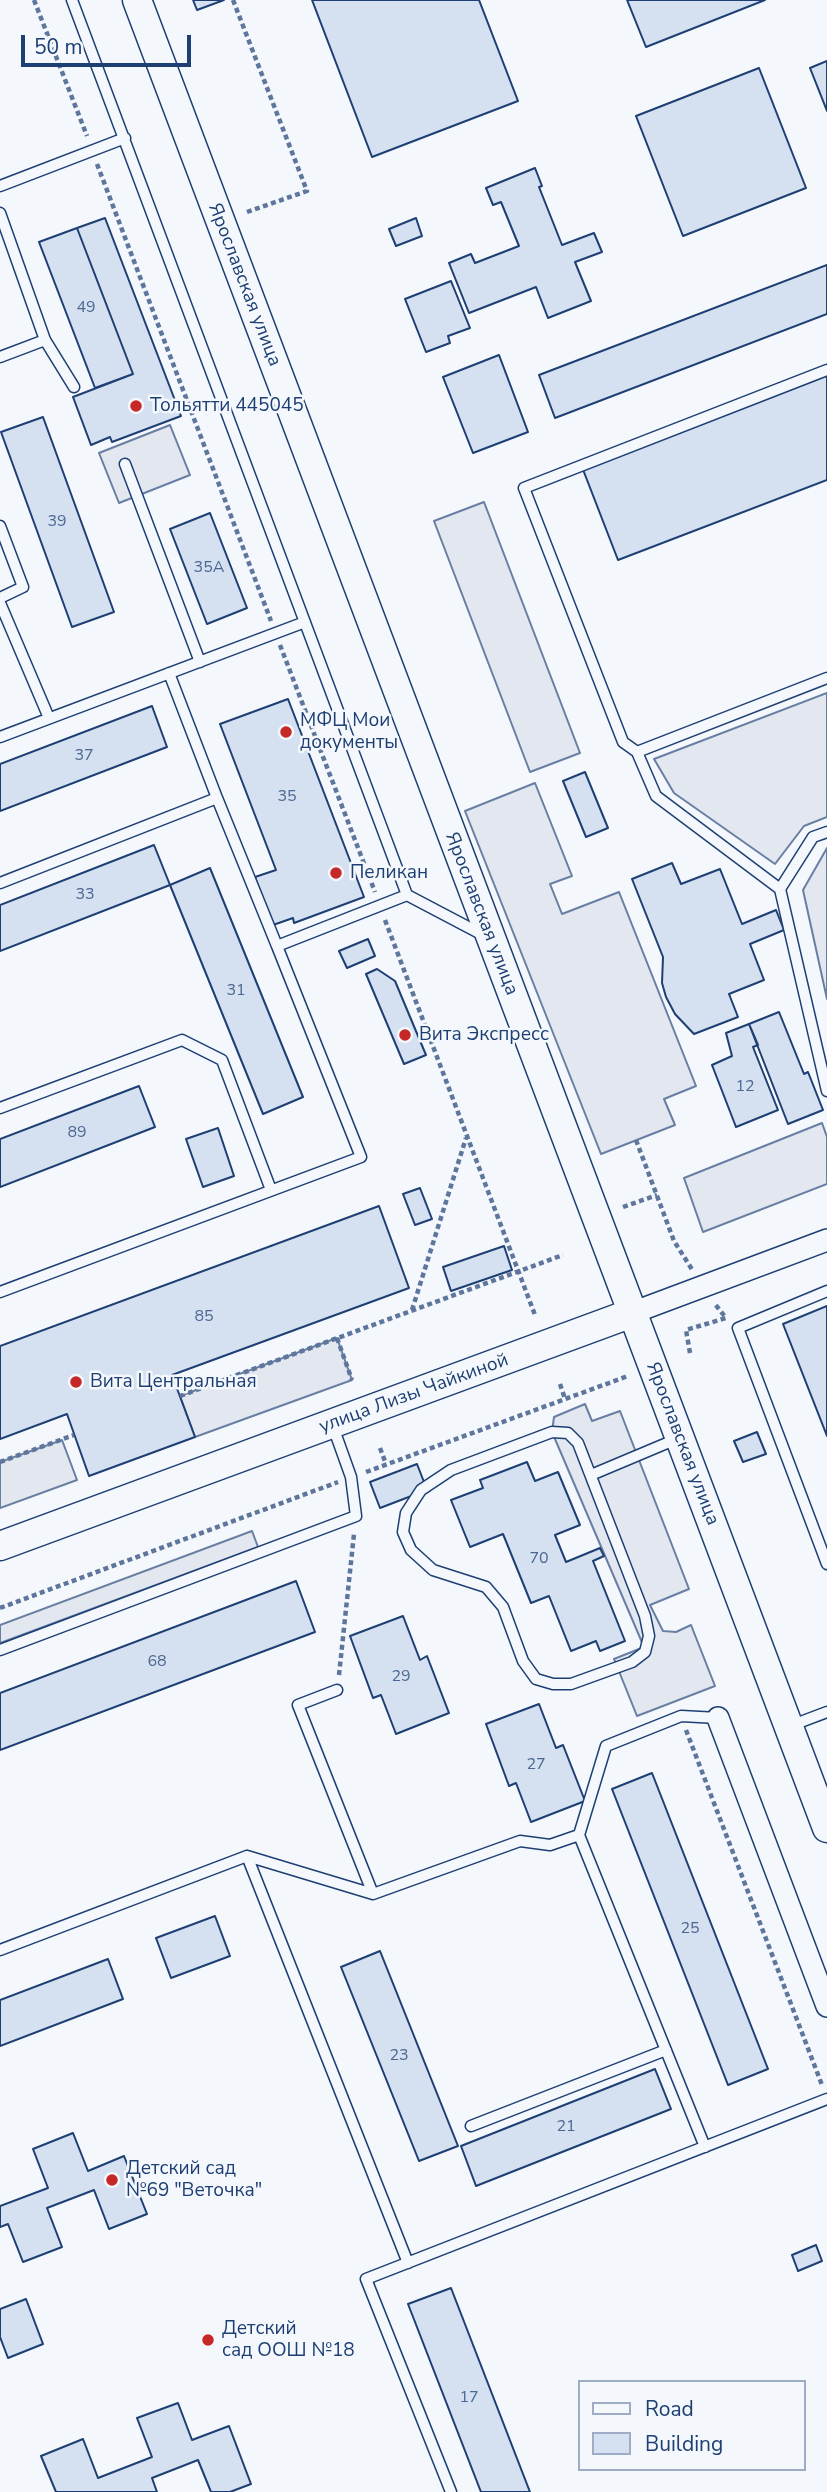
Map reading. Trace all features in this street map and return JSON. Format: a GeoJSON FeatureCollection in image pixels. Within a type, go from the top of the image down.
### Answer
{"type":"FeatureCollection","features":[{"type":"Feature","properties":{"kind":"main road","name":"Ярославская улица"},"geometry":{"type":"LineString","coordinates":[[137,0],[827,1828]]}},
{"type":"Feature","properties":{"kind":"main road","name":"улица Лизы Чайкиной"},"geometry":{"type":"LineString","coordinates":[[0,1546],[632,1313]]}},
{"type":"Feature","properties":{"kind":"street","name":"улица Лизы Чайкиной"},"geometry":{"type":"LineString","coordinates":[[632,1313],[827,1240]]}},
{"type":"Feature","properties":{"kind":"street"},"geometry":{"type":"LineString","coordinates":[[718,1718],[827,2006]]}},
{"type":"Feature","properties":{"kind":"lane"},"geometry":{"type":"LineString","coordinates":[[72,0],[407,895],[491,939]]}},
{"type":"Feature","properties":{"kind":"lane"},"geometry":{"type":"LineString","coordinates":[[0,186],[125,138]]}},
{"type":"Feature","properties":{"kind":"lane"},"geometry":{"type":"LineString","coordinates":[[0,213],[45,340],[74,387]]}},
{"type":"Feature","properties":{"kind":"lane"},"geometry":{"type":"LineString","coordinates":[[0,356],[45,340]]}},
{"type":"Feature","properties":{"kind":"lane"},"geometry":{"type":"LineString","coordinates":[[826,1085],[780,889],[656,796],[637,752],[623,741],[524,488],[827,370]]}},
{"type":"Feature","properties":{"kind":"lane"},"geometry":{"type":"LineString","coordinates":[[125,464],[200,662]]}},
{"type":"Feature","properties":{"kind":"lane"},"geometry":{"type":"LineString","coordinates":[[0,526],[23,587],[0,600],[50,718]]}},
{"type":"Feature","properties":{"kind":"lane"},"geometry":{"type":"LineString","coordinates":[[0,737],[305,622]]}},
{"type":"Feature","properties":{"kind":"lane"},"geometry":{"type":"LineString","coordinates":[[0,1292],[361,1157],[169,673]]}},
{"type":"Feature","properties":{"kind":"lane"},"geometry":{"type":"LineString","coordinates":[[637,752],[827,678]]}},
{"type":"Feature","properties":{"kind":"lane"},"geometry":{"type":"LineString","coordinates":[[0,883],[217,798]]}},
{"type":"Feature","properties":{"kind":"lane"},"geometry":{"type":"LineString","coordinates":[[780,889],[813,837],[827,832]]}},
{"type":"Feature","properties":{"kind":"lane"},"geometry":{"type":"LineString","coordinates":[[277,946],[407,895]]}},
{"type":"Feature","properties":{"kind":"lane"},"geometry":{"type":"LineString","coordinates":[[0,1108],[182,1040],[222,1060],[271,1190]]}},
{"type":"Feature","properties":{"kind":"lane"},"geometry":{"type":"LineString","coordinates":[[827,1291],[738,1328],[827,1564]]}},
{"type":"Feature","properties":{"kind":"lane"},"geometry":{"type":"LineString","coordinates":[[0,1650],[356,1516],[351,1477],[332,1424]]}},
{"type":"Feature","properties":{"kind":"lane"},"geometry":{"type":"LineString","coordinates":[[552,1432],[568,1433],[578,1443],[591,1475],[645,1616],[649,1636],[645,1652],[632,1662],[571,1684],[553,1684],[536,1678],[523,1661],[503,1607],[486,1587],[433,1570],[411,1550],[403,1532],[405,1513],[421,1490],[450,1470],[552,1432]]}},
{"type":"Feature","properties":{"kind":"lane"},"geometry":{"type":"LineString","coordinates":[[591,1475],[679,1438]]}},
{"type":"Feature","properties":{"kind":"lane"},"geometry":{"type":"LineString","coordinates":[[337,1690],[298,1705],[373,1894]]}},
{"type":"Feature","properties":{"kind":"lane"},"geometry":{"type":"LineString","coordinates":[[789,1727],[827,1712]]}},
{"type":"Feature","properties":{"kind":"lane"},"geometry":{"type":"LineString","coordinates":[[705,2147],[579,1835],[606,1746],[681,1716],[718,1718]]}},
{"type":"Feature","properties":{"kind":"lane"},"geometry":{"type":"LineString","coordinates":[[0,1950],[247,1856],[373,1894],[520,1841],[550,1845],[579,1835]]}},
{"type":"Feature","properties":{"kind":"lane"},"geometry":{"type":"LineString","coordinates":[[247,1856],[408,2263]]}},
{"type":"Feature","properties":{"kind":"lane"},"geometry":{"type":"LineString","coordinates":[[471,2126],[666,2050]]}},
{"type":"Feature","properties":{"kind":"lane"},"geometry":{"type":"LineString","coordinates":[[451,2492],[366,2279],[827,2099]]}},
{"type":"Feature","properties":{"kind":"path"},"geometry":{"type":"LineString","coordinates":[[34,0],[535,1315]]}},
{"type":"Feature","properties":{"kind":"path"},"geometry":{"type":"LineString","coordinates":[[233,0],[307,191],[247,212]]}},
{"type":"Feature","properties":{"kind":"path"},"geometry":{"type":"LineString","coordinates":[[412,1311],[467,1136]]}},
{"type":"Feature","properties":{"kind":"path"},"geometry":{"type":"LineString","coordinates":[[636,1140],[674,1241],[702,1287],[726,1318],[686,1331],[690,1353]]}},
{"type":"Feature","properties":{"kind":"path"},"geometry":{"type":"LineString","coordinates":[[623,1207],[657,1195]]}},
{"type":"Feature","properties":{"kind":"path"},"geometry":{"type":"LineString","coordinates":[[180,1396],[564,1255]]}},
{"type":"Feature","properties":{"kind":"path"},"geometry":{"type":"LineString","coordinates":[[337,1338],[352,1380]]}},
{"type":"Feature","properties":{"kind":"path"},"geometry":{"type":"LineString","coordinates":[[0,1608],[628,1376]]}},
{"type":"Feature","properties":{"kind":"path"},"geometry":{"type":"LineString","coordinates":[[560,1384],[565,1399]]}},
{"type":"Feature","properties":{"kind":"path"},"geometry":{"type":"LineString","coordinates":[[0,1462],[74,1435]]}},
{"type":"Feature","properties":{"kind":"path"},"geometry":{"type":"LineString","coordinates":[[380,1448],[386,1464]]}},
{"type":"Feature","properties":{"kind":"path"},"geometry":{"type":"LineString","coordinates":[[337,1690],[356,1516]]}},
{"type":"Feature","properties":{"kind":"path"},"geometry":{"type":"LineString","coordinates":[[681,1716],[821,2082]]}},
{"type":"Feature","properties":{"kind":"shaded area"},"geometry":{"type":"Polygon","coordinates":[[[170,425],[190,475],[119,503],[99,453],[170,425]]]}},
{"type":"Feature","properties":{"kind":"shaded area"},"geometry":{"type":"Polygon","coordinates":[[[484,502],[580,753],[530,772],[434,521],[484,502]]]}},
{"type":"Feature","properties":{"kind":"shaded area"},"geometry":{"type":"Polygon","coordinates":[[[827,693],[827,817],[804,826],[775,864],[674,793],[654,759],[827,693]]]}},
{"type":"Feature","properties":{"kind":"shaded area"},"geometry":{"type":"Polygon","coordinates":[[[535,783],[572,876],[550,884],[562,914],[619,892],[696,1086],[664,1099],[675,1125],[601,1154],[465,811],[535,783]]]}},
{"type":"Feature","properties":{"kind":"shaded area"},"geometry":{"type":"Polygon","coordinates":[[[827,848],[827,999],[803,890],[827,848]]]}},
{"type":"Feature","properties":{"kind":"shaded area"},"geometry":{"type":"Polygon","coordinates":[[[822,1123],[827,1137],[827,1184],[703,1232],[684,1178],[822,1123]]]}},
{"type":"Feature","properties":{"kind":"shaded area"},"geometry":{"type":"Polygon","coordinates":[[[337,1338],[352,1380],[195,1437],[180,1396],[337,1338]]]}},
{"type":"Feature","properties":{"kind":"shaded area"},"geometry":{"type":"Polygon","coordinates":[[[585,1404],[592,1421],[620,1411],[689,1589],[650,1605],[663,1631],[676,1632],[691,1625],[715,1686],[637,1716],[614,1659],[644,1647],[552,1432],[554,1417],[585,1404]]]}},
{"type":"Feature","properties":{"kind":"shaded area"},"geometry":{"type":"Polygon","coordinates":[[[62,1440],[77,1480],[0,1508],[0,1462],[62,1440]]]}},
{"type":"Feature","properties":{"kind":"shaded area"},"geometry":{"type":"Polygon","coordinates":[[[252,1531],[258,1547],[0,1643],[0,1625],[252,1531]]]}},
{"type":"Feature","properties":{"kind":"building"},"geometry":{"type":"Polygon","coordinates":[[[193,0],[224,0],[197,10],[193,0]]]}},
{"type":"Feature","properties":{"kind":"building"},"geometry":{"type":"Polygon","coordinates":[[[312,0],[479,0],[518,101],[372,157],[312,0]]]}},
{"type":"Feature","properties":{"kind":"building"},"geometry":{"type":"Polygon","coordinates":[[[627,0],[765,0],[646,47],[627,0]]]}},
{"type":"Feature","properties":{"kind":"building"},"geometry":{"type":"Polygon","coordinates":[[[827,61],[827,111],[810,68],[827,61]]]}},
{"type":"Feature","properties":{"kind":"building"},"geometry":{"type":"Polygon","coordinates":[[[759,68],[806,188],[683,236],[636,116],[759,68]]]}},
{"type":"Feature","properties":{"kind":"building"},"geometry":{"type":"Polygon","coordinates":[[[535,168],[542,186],[539,187],[562,245],[594,233],[602,252],[575,262],[591,301],[548,318],[536,287],[469,313],[449,263],[471,254],[475,263],[519,246],[501,202],[493,205],[486,188],[535,168]]]}},
{"type":"Feature","properties":{"kind":"building"},"geometry":{"type":"Polygon","coordinates":[[[105,218],[181,416],[112,442],[110,437],[91,445],[73,397],[133,374],[77,228],[105,218]]]}},
{"type":"Feature","properties":{"kind":"building"},"geometry":{"type":"Polygon","coordinates":[[[416,218],[422,236],[396,246],[389,229],[416,218]]]}},
{"type":"Feature","properties":{"kind":"building"},"geometry":{"type":"Polygon","coordinates":[[[77,228],[133,374],[95,388],[39,242],[77,228]]]}},
{"type":"Feature","properties":{"kind":"building"},"geometry":{"type":"Polygon","coordinates":[[[827,265],[827,314],[555,418],[539,375],[827,265]]]}},
{"type":"Feature","properties":{"kind":"building"},"geometry":{"type":"Polygon","coordinates":[[[451,281],[470,328],[448,336],[450,343],[426,352],[405,299],[451,281]]]}},
{"type":"Feature","properties":{"kind":"building"},"geometry":{"type":"Polygon","coordinates":[[[499,355],[528,432],[473,453],[443,377],[499,355]]]}},
{"type":"Feature","properties":{"kind":"building"},"geometry":{"type":"Polygon","coordinates":[[[827,374],[827,480],[618,560],[582,467],[827,374]]]}},
{"type":"Feature","properties":{"kind":"building"},"geometry":{"type":"Polygon","coordinates":[[[43,417],[114,612],[72,627],[1,432],[43,417]]]}},
{"type":"Feature","properties":{"kind":"building"},"geometry":{"type":"Polygon","coordinates":[[[210,513],[247,608],[207,624],[170,529],[210,513]]]}},
{"type":"Feature","properties":{"kind":"building"},"geometry":{"type":"Polygon","coordinates":[[[288,699],[364,897],[294,923],[293,918],[273,925],[255,877],[276,870],[220,724],[288,699]]]}},
{"type":"Feature","properties":{"kind":"building"},"geometry":{"type":"Polygon","coordinates":[[[152,706],[167,747],[0,811],[0,764],[152,706]]]}},
{"type":"Feature","properties":{"kind":"building"},"geometry":{"type":"Polygon","coordinates":[[[585,772],[608,828],[586,837],[563,781],[585,772]]]}},
{"type":"Feature","properties":{"kind":"building"},"geometry":{"type":"Polygon","coordinates":[[[154,845],[170,885],[0,951],[0,905],[154,845]]]}},
{"type":"Feature","properties":{"kind":"building"},"geometry":{"type":"Polygon","coordinates":[[[672,863],[681,884],[720,869],[742,924],[776,910],[784,930],[750,944],[764,980],[729,994],[738,1017],[694,1034],[675,1014],[666,997],[662,983],[663,957],[632,879],[672,863]]]}},
{"type":"Feature","properties":{"kind":"building"},"geometry":{"type":"Polygon","coordinates":[[[210,868],[303,1097],[263,1114],[170,885],[210,868]]]}},
{"type":"Feature","properties":{"kind":"building"},"geometry":{"type":"Polygon","coordinates":[[[368,939],[375,956],[347,968],[339,951],[368,939]]]}},
{"type":"Feature","properties":{"kind":"building"},"geometry":{"type":"Polygon","coordinates":[[[377,969],[395,981],[426,1055],[404,1064],[366,974],[377,969]]]}},
{"type":"Feature","properties":{"kind":"building"},"geometry":{"type":"Polygon","coordinates":[[[779,1012],[804,1074],[808,1072],[823,1110],[788,1124],[749,1024],[779,1012]]]}},
{"type":"Feature","properties":{"kind":"building"},"geometry":{"type":"Polygon","coordinates":[[[749,1024],[758,1045],[753,1047],[778,1110],[736,1127],[712,1065],[732,1056],[726,1033],[749,1024]]]}},
{"type":"Feature","properties":{"kind":"building"},"geometry":{"type":"Polygon","coordinates":[[[139,1086],[155,1127],[0,1187],[0,1139],[139,1086]]]}},
{"type":"Feature","properties":{"kind":"building"},"geometry":{"type":"Polygon","coordinates":[[[218,1128],[234,1176],[203,1187],[186,1139],[218,1128]]]}},
{"type":"Feature","properties":{"kind":"building"},"geometry":{"type":"Polygon","coordinates":[[[420,1188],[432,1219],[415,1225],[403,1194],[420,1188]]]}},
{"type":"Feature","properties":{"kind":"building"},"geometry":{"type":"Polygon","coordinates":[[[379,1206],[409,1288],[172,1375],[195,1437],[89,1476],[67,1414],[0,1439],[0,1346],[379,1206]]]}},
{"type":"Feature","properties":{"kind":"building"},"geometry":{"type":"Polygon","coordinates":[[[504,1246],[512,1270],[451,1291],[443,1267],[504,1246]]]}},
{"type":"Feature","properties":{"kind":"building"},"geometry":{"type":"Polygon","coordinates":[[[827,1306],[827,1436],[783,1324],[827,1306]]]}},
{"type":"Feature","properties":{"kind":"building"},"geometry":{"type":"Polygon","coordinates":[[[757,1432],[766,1454],[743,1462],[734,1441],[757,1432]]]}},
{"type":"Feature","properties":{"kind":"building"},"geometry":{"type":"Polygon","coordinates":[[[527,1462],[535,1481],[558,1472],[580,1525],[555,1535],[566,1562],[600,1548],[604,1556],[593,1561],[625,1641],[600,1651],[596,1641],[571,1651],[549,1596],[531,1603],[503,1534],[470,1547],[451,1500],[483,1488],[480,1480],[527,1462]]]}},
{"type":"Feature","properties":{"kind":"building"},"geometry":{"type":"Polygon","coordinates":[[[417,1464],[424,1482],[414,1495],[380,1508],[370,1482],[417,1464]]]}},
{"type":"Feature","properties":{"kind":"building"},"geometry":{"type":"Polygon","coordinates":[[[296,1581],[315,1632],[0,1750],[0,1693],[296,1581]]]}},
{"type":"Feature","properties":{"kind":"building"},"geometry":{"type":"Polygon","coordinates":[[[403,1616],[420,1660],[427,1656],[449,1713],[396,1734],[381,1695],[373,1698],[350,1636],[403,1616]]]}},
{"type":"Feature","properties":{"kind":"building"},"geometry":{"type":"Polygon","coordinates":[[[539,1704],[556,1748],[563,1745],[585,1801],[531,1822],[516,1783],[509,1786],[486,1724],[539,1704]]]}},
{"type":"Feature","properties":{"kind":"building"},"geometry":{"type":"Polygon","coordinates":[[[652,1773],[768,2069],[728,2085],[612,1789],[652,1773]]]}},
{"type":"Feature","properties":{"kind":"building"},"geometry":{"type":"Polygon","coordinates":[[[215,1916],[230,1956],[171,1978],[156,1938],[215,1916]]]}},
{"type":"Feature","properties":{"kind":"building"},"geometry":{"type":"Polygon","coordinates":[[[380,1951],[458,2146],[419,2161],[341,1967],[380,1951]]]}},
{"type":"Feature","properties":{"kind":"building"},"geometry":{"type":"Polygon","coordinates":[[[108,1959],[123,1999],[0,2046],[0,2000],[108,1959]]]}},
{"type":"Feature","properties":{"kind":"building"},"geometry":{"type":"Polygon","coordinates":[[[655,2069],[671,2109],[476,2186],[461,2146],[655,2069]]]}},
{"type":"Feature","properties":{"kind":"building"},"geometry":{"type":"Polygon","coordinates":[[[73,2133],[88,2171],[124,2156],[147,2214],[109,2229],[94,2190],[47,2208],[62,2247],[23,2262],[8,2224],[0,2227],[0,2206],[48,2188],[33,2149],[73,2133]]]}},
{"type":"Feature","properties":{"kind":"building"},"geometry":{"type":"Polygon","coordinates":[[[816,2245],[822,2261],[798,2271],[792,2255],[816,2245]]]}},
{"type":"Feature","properties":{"kind":"building"},"geometry":{"type":"Polygon","coordinates":[[[451,2288],[530,2492],[481,2492],[408,2304],[451,2288]]]}},
{"type":"Feature","properties":{"kind":"building"},"geometry":{"type":"Polygon","coordinates":[[[26,2299],[43,2344],[8,2358],[0,2337],[0,2309],[26,2299]]]}},
{"type":"Feature","properties":{"kind":"building"},"geometry":{"type":"Polygon","coordinates":[[[178,2403],[192,2440],[229,2426],[251,2484],[230,2492],[211,2492],[198,2460],[152,2478],[157,2492],[56,2492],[41,2456],[83,2439],[98,2478],[152,2457],[137,2418],[178,2403]]]}},
{"type":"Feature","properties":{"kind":"place","name":"Тольятти 445045"},"geometry":{"type":"Point","coordinates":[136,406]}},
{"type":"Feature","properties":{"kind":"place","name":"МФЦ Мои документы"},"geometry":{"type":"Point","coordinates":[286,732]}},
{"type":"Feature","properties":{"kind":"place","name":"Пеликан"},"geometry":{"type":"Point","coordinates":[336,873]}},
{"type":"Feature","properties":{"kind":"place","name":"Вита Экспресс"},"geometry":{"type":"Point","coordinates":[405,1035]}},
{"type":"Feature","properties":{"kind":"place","name":"Вита Центральная"},"geometry":{"type":"Point","coordinates":[76,1382]}},
{"type":"Feature","properties":{"kind":"place","name":"Детский сад №69 \"Веточка\""},"geometry":{"type":"Point","coordinates":[112,2180]}},
{"type":"Feature","properties":{"kind":"place","name":"Детский сад ООШ №18"},"geometry":{"type":"Point","coordinates":[208,2340]}}]}
